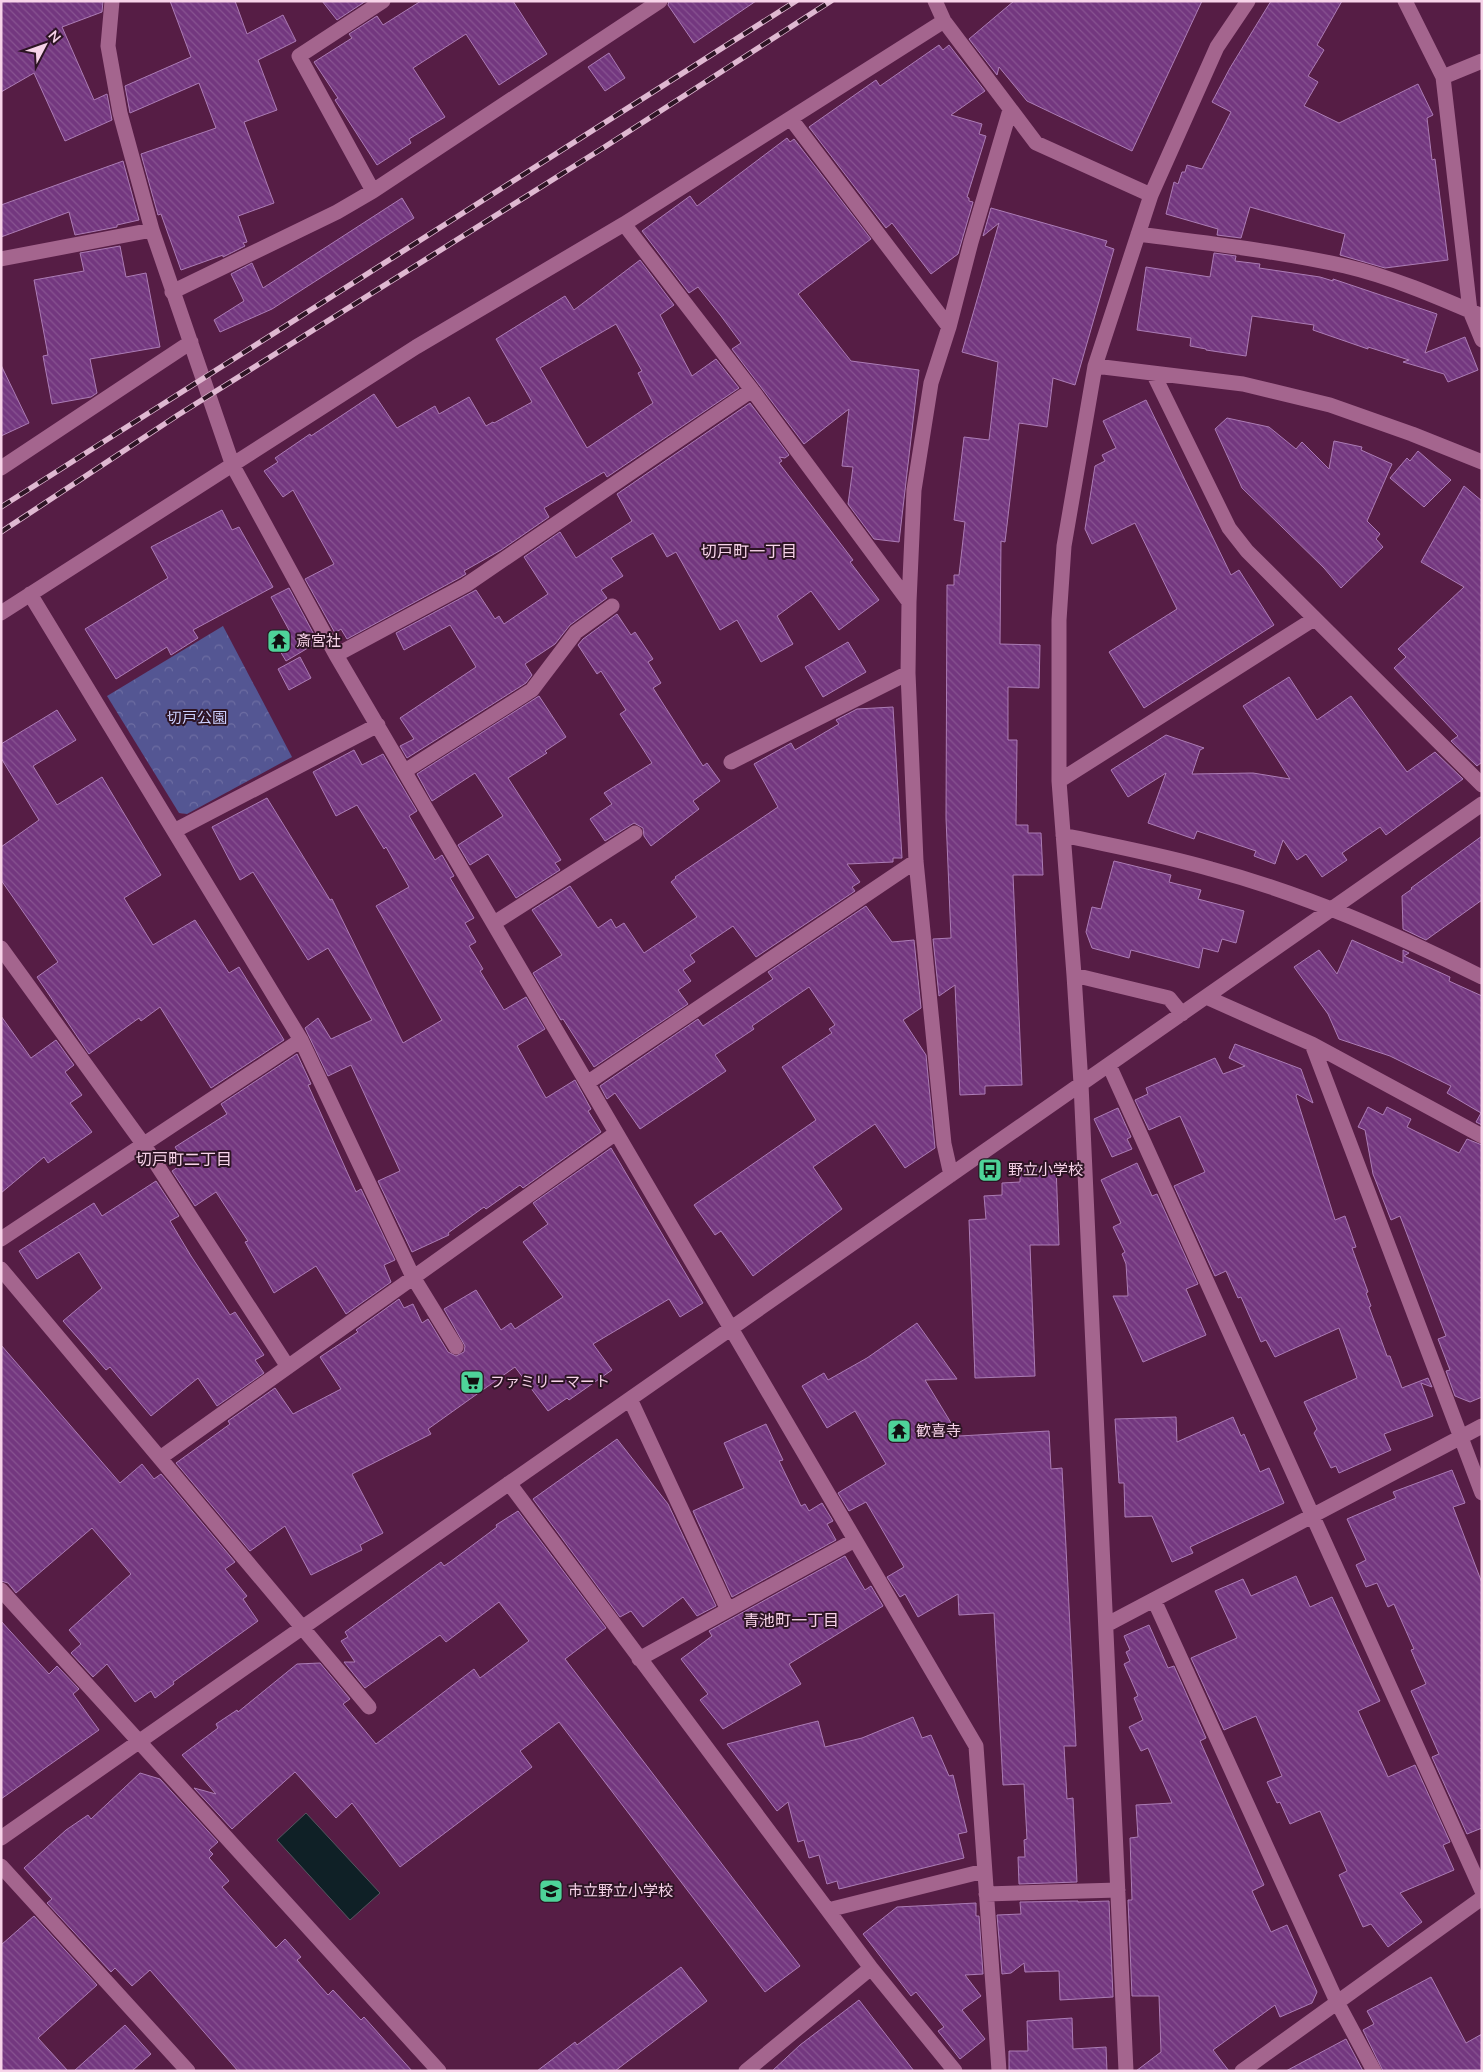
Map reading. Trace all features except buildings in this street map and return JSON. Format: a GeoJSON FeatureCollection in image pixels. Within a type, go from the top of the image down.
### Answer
{"type":"FeatureCollection","features":[{"type":"Feature","properties":{"kind":"street"},"geometry":{"type":"LineString","coordinates":[[112,1],[108,46],[120,113],[152,230],[233,466],[336,654],[976,1746],[999,2071]]}},
{"type":"Feature","properties":{"kind":"street"},"geometry":{"type":"LineString","coordinates":[[373,191],[299,56],[383,1]]}},
{"type":"Feature","properties":{"kind":"street"},"geometry":{"type":"LineString","coordinates":[[172,292],[337,212],[373,191],[660,1]]}},
{"type":"Feature","properties":{"kind":"street"},"geometry":{"type":"LineString","coordinates":[[935,1],[944,21],[1036,143],[1151,194]]}},
{"type":"Feature","properties":{"kind":"street"},"geometry":{"type":"LineString","coordinates":[[1126,2071],[1081,1084],[1059,781],[1059,620],[1064,546],[1095,366],[1151,194],[1217,46],[1248,1]]}},
{"type":"Feature","properties":{"kind":"street"},"geometry":{"type":"LineString","coordinates":[[1405,1],[1443,77],[1476,314],[1482,340]]}},
{"type":"Feature","properties":{"kind":"street"},"geometry":{"type":"LineString","coordinates":[[1,613],[416,347],[624,224],[944,21]]}},
{"type":"Feature","properties":{"kind":"street"},"geometry":{"type":"LineString","coordinates":[[1443,77],[1482,60]]}},
{"type":"Feature","properties":{"kind":"street"},"geometry":{"type":"LineString","coordinates":[[951,1175],[944,1144],[916,861],[908,673],[908,602],[914,490],[931,383],[949,328],[971,242],[1010,110]]}},
{"type":"Feature","properties":{"kind":"street"},"geometry":{"type":"LineString","coordinates":[[791,119],[949,328]]}},
{"type":"Feature","properties":{"kind":"street"},"geometry":{"type":"LineString","coordinates":[[624,224],[752,390],[908,602]]}},
{"type":"Feature","properties":{"kind":"street"},"geometry":{"type":"LineString","coordinates":[[1,258],[152,230]]}},
{"type":"Feature","properties":{"kind":"street"},"geometry":{"type":"LineString","coordinates":[[1138,234],[1266,250],[1347,267],[1416,289],[1476,314]]}},
{"type":"Feature","properties":{"kind":"street"},"geometry":{"type":"LineString","coordinates":[[1,468],[191,342]]}},
{"type":"Feature","properties":{"kind":"street"},"geometry":{"type":"LineString","coordinates":[[1095,366],[1244,384],[1330,405],[1412,434],[1482,462]]}},
{"type":"Feature","properties":{"kind":"street"},"geometry":{"type":"LineString","coordinates":[[1153,373],[1229,528],[1247,552],[1482,785]]}},
{"type":"Feature","properties":{"kind":"street"},"geometry":{"type":"LineString","coordinates":[[336,654],[466,585],[752,390]]}},
{"type":"Feature","properties":{"kind":"street"},"geometry":{"type":"LineString","coordinates":[[30,594],[301,1040],[414,1277],[456,1347]]}},
{"type":"Feature","properties":{"kind":"street"},"geometry":{"type":"LineString","coordinates":[[405,771],[532,690],[576,632],[612,606]]}},
{"type":"Feature","properties":{"kind":"street"},"geometry":{"type":"LineString","coordinates":[[1059,781],[1314,619]]}},
{"type":"Feature","properties":{"kind":"street"},"geometry":{"type":"LineString","coordinates":[[731,762],[908,673]]}},
{"type":"Feature","properties":{"kind":"street"},"geometry":{"type":"LineString","coordinates":[[174,831],[378,725]]}},
{"type":"Feature","properties":{"kind":"street"},"geometry":{"type":"LineString","coordinates":[[1,1838],[1332,908],[1479,812]]}},
{"type":"Feature","properties":{"kind":"street"},"geometry":{"type":"LineString","coordinates":[[494,923],[636,833]]}},
{"type":"Feature","properties":{"kind":"street"},"geometry":{"type":"LineString","coordinates":[[1064,835],[1212,869],[1332,908],[1424,948],[1482,977]]}},
{"type":"Feature","properties":{"kind":"street"},"geometry":{"type":"LineString","coordinates":[[587,1083],[916,861]]}},
{"type":"Feature","properties":{"kind":"street"},"geometry":{"type":"LineString","coordinates":[[1,948],[144,1144],[288,1367]]}},
{"type":"Feature","properties":{"kind":"street"},"geometry":{"type":"LineString","coordinates":[[1074,975],[1170,998],[1182,1014]]}},
{"type":"Feature","properties":{"kind":"street"},"geometry":{"type":"LineString","coordinates":[[1206,997],[1312,1044],[1482,1136]]}},
{"type":"Feature","properties":{"kind":"street"},"geometry":{"type":"LineString","coordinates":[[1,1239],[301,1040]]}},
{"type":"Feature","properties":{"kind":"street"},"geometry":{"type":"LineString","coordinates":[[1312,1044],[1482,1493]]}},
{"type":"Feature","properties":{"kind":"street"},"geometry":{"type":"LineString","coordinates":[[1109,1064],[1482,1891]]}},
{"type":"Feature","properties":{"kind":"street"},"geometry":{"type":"LineString","coordinates":[[160,1458],[616,1133]]}},
{"type":"Feature","properties":{"kind":"street"},"geometry":{"type":"LineString","coordinates":[[1,1269],[369,1707]]}},
{"type":"Feature","properties":{"kind":"street"},"geometry":{"type":"LineString","coordinates":[[630,1399],[728,1610]]}},
{"type":"Feature","properties":{"kind":"street"},"geometry":{"type":"LineString","coordinates":[[1106,1625],[1482,1426]]}},
{"type":"Feature","properties":{"kind":"street"},"geometry":{"type":"LineString","coordinates":[[509,1483],[871,1968],[955,2071]]}},
{"type":"Feature","properties":{"kind":"street"},"geometry":{"type":"LineString","coordinates":[[639,1659],[855,1540]]}},
{"type":"Feature","properties":{"kind":"street"},"geometry":{"type":"LineString","coordinates":[[1,1590],[440,2071]]}},
{"type":"Feature","properties":{"kind":"street"},"geometry":{"type":"LineString","coordinates":[[1154,1600],[1337,2002],[1374,2071]]}},
{"type":"Feature","properties":{"kind":"street"},"geometry":{"type":"LineString","coordinates":[[1,1866],[188,2071]]}},
{"type":"Feature","properties":{"kind":"street"},"geometry":{"type":"LineString","coordinates":[[828,1910],[984,1871]]}},
{"type":"Feature","properties":{"kind":"street"},"geometry":{"type":"LineString","coordinates":[[986,1894],[1118,1890]]}},
{"type":"Feature","properties":{"kind":"street"},"geometry":{"type":"LineString","coordinates":[[1242,2071],[1482,1898]]}},
{"type":"Feature","properties":{"kind":"street"},"geometry":{"type":"LineString","coordinates":[[746,2071],[871,1968]]}},
{"type":"Feature","properties":{"kind":"green space","name":"切戸公園"},"geometry":{"type":"Polygon","coordinates":[[[223,626],[292,757],[187,814],[179,813],[107,696],[223,626]]]}},
{"type":"Feature","properties":{"kind":"shaded area"},"geometry":{"type":"Polygon","coordinates":[[[306,1813],[380,1893],[350,1920],[277,1840],[306,1813]]]}},
{"type":"Feature","properties":{"kind":"railway"},"geometry":{"type":"LineString","coordinates":[[1,507],[796,1]]}},
{"type":"Feature","properties":{"kind":"railway"},"geometry":{"type":"LineString","coordinates":[[1,532],[178,415],[603,148],[831,1]]}},
{"type":"Feature","properties":{"kind":"place","name":"斎宮社"},"geometry":{"type":"Point","coordinates":[279,641]}},
{"type":"Feature","properties":{"kind":"place","name":"野立小学校"},"geometry":{"type":"Point","coordinates":[990,1170]}},
{"type":"Feature","properties":{"kind":"place","name":"ファミリーマート"},"geometry":{"type":"Point","coordinates":[472,1382]}},
{"type":"Feature","properties":{"kind":"place","name":"歓喜寺"},"geometry":{"type":"Point","coordinates":[899,1431]}},
{"type":"Feature","properties":{"kind":"place","name":"市立野立小学校"},"geometry":{"type":"Point","coordinates":[551,1891]}},
{"type":"Feature","properties":{"kind":"district","name":"切戸町一丁目"},"geometry":{"type":"Point","coordinates":[749,551]}},
{"type":"Feature","properties":{"kind":"district","name":"切戸町二丁目"},"geometry":{"type":"Point","coordinates":[184,1159]}},
{"type":"Feature","properties":{"kind":"district","name":"青池町一丁目"},"geometry":{"type":"Point","coordinates":[791,1620]}}]}
